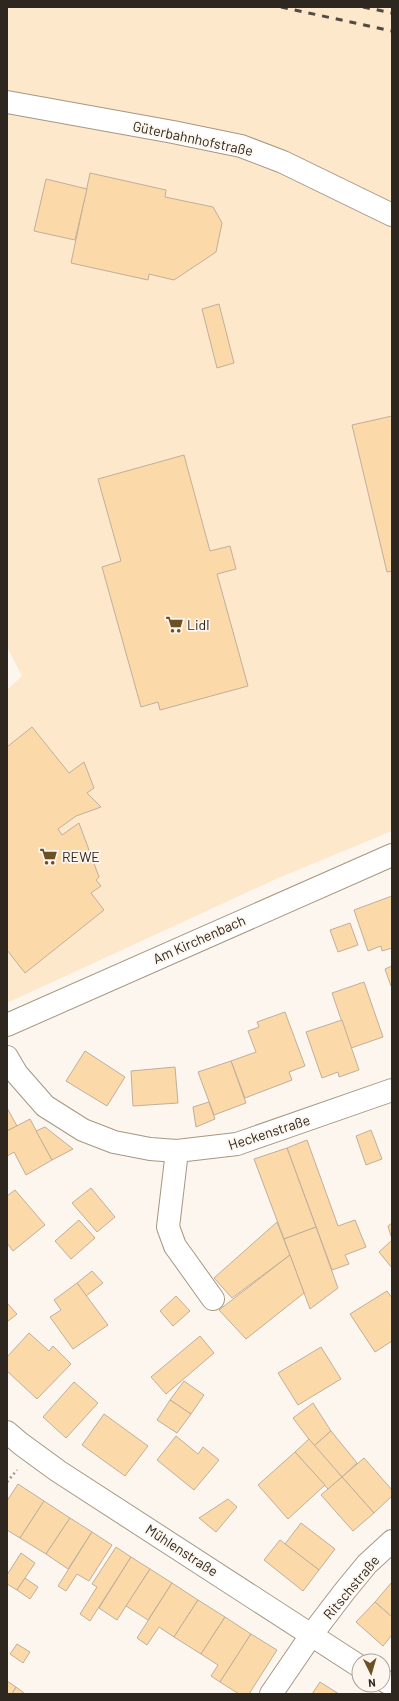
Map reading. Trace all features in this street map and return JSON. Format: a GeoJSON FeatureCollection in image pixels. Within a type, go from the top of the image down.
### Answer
{"type":"FeatureCollection","features":[{"type":"Feature","properties":{"kind":"street","name":"Güterbahnhofstraße"},"geometry":{"type":"LineString","coordinates":[[7,102],[241,146],[283,162],[392,215]]}},
{"type":"Feature","properties":{"kind":"street","name":"Am Kirchenbach"},"geometry":{"type":"LineString","coordinates":[[7,1025],[392,855]]}},
{"type":"Feature","properties":{"kind":"street","name":"Heckenstraße"},"geometry":{"type":"LineString","coordinates":[[7,1057],[17,1074],[45,1106],[83,1130],[114,1142],[150,1149],[204,1149],[237,1144],[392,1090]]}},
{"type":"Feature","properties":{"kind":"street"},"geometry":{"type":"LineString","coordinates":[[177,1150],[168,1227],[175,1246],[213,1299]]}},
{"type":"Feature","properties":{"kind":"street","name":"Mühlenstraße"},"geometry":{"type":"LineString","coordinates":[[7,1432],[58,1471],[351,1661]]}},
{"type":"Feature","properties":{"kind":"street","name":"Ritschstraße"},"geometry":{"type":"LineString","coordinates":[[271,1694],[312,1634],[367,1564],[392,1541]]}},
{"type":"Feature","properties":{"kind":"shaded area"},"geometry":{"type":"Polygon","coordinates":[[[7,7],[392,7],[392,831],[276,879],[7,1003],[7,690],[22,676],[7,647],[7,7]]]}},
{"type":"Feature","properties":{"kind":"building"},"geometry":{"type":"Polygon","coordinates":[[[90,173],[166,190],[165,197],[213,207],[222,223],[216,252],[174,280],[149,274],[148,280],[71,263],[90,173]]]}},
{"type":"Feature","properties":{"kind":"building"},"geometry":{"type":"Polygon","coordinates":[[[46,179],[87,189],[75,240],[34,231],[46,179]]]}},
{"type":"Feature","properties":{"kind":"building"},"geometry":{"type":"Polygon","coordinates":[[[219,304],[234,363],[217,368],[202,309],[219,304]]]}},
{"type":"Feature","properties":{"kind":"building"},"geometry":{"type":"Polygon","coordinates":[[[392,416],[392,571],[387,572],[352,425],[392,416]]]}},
{"type":"Feature","properties":{"kind":"building","name":"Lidl"},"geometry":{"type":"Polygon","coordinates":[[[184,455],[210,551],[230,546],[236,569],[217,574],[248,686],[160,710],[158,702],[141,707],[102,567],[121,561],[98,479],[184,455]]]}},
{"type":"Feature","properties":{"kind":"building","name":"REWE"},"geometry":{"type":"Polygon","coordinates":[[[32,727],[69,773],[84,762],[94,788],[87,793],[101,807],[76,816],[58,829],[62,835],[79,823],[99,877],[96,880],[101,886],[91,893],[104,910],[25,973],[7,950],[7,747],[32,727]]]}},
{"type":"Feature","properties":{"kind":"building"},"geometry":{"type":"Polygon","coordinates":[[[392,896],[392,948],[382,951],[381,946],[368,951],[354,910],[392,896]]]}},
{"type":"Feature","properties":{"kind":"building"},"geometry":{"type":"Polygon","coordinates":[[[350,923],[358,945],[338,952],[330,930],[350,923]]]}},
{"type":"Feature","properties":{"kind":"building"},"geometry":{"type":"Polygon","coordinates":[[[392,966],[392,986],[391,986],[385,969],[392,966]]]}},
{"type":"Feature","properties":{"kind":"building"},"geometry":{"type":"Polygon","coordinates":[[[364,982],[383,1037],[351,1048],[332,993],[364,982]]]}},
{"type":"Feature","properties":{"kind":"building"},"geometry":{"type":"Polygon","coordinates":[[[285,1012],[305,1066],[289,1072],[292,1080],[245,1098],[231,1061],[256,1052],[248,1031],[259,1027],[257,1022],[285,1012]]]}},
{"type":"Feature","properties":{"kind":"building"},"geometry":{"type":"Polygon","coordinates":[[[342,1020],[359,1070],[339,1077],[338,1072],[322,1078],[306,1032],[342,1020]]]}},
{"type":"Feature","properties":{"kind":"building"},"geometry":{"type":"Polygon","coordinates":[[[85,1051],[125,1077],[107,1106],[66,1081],[85,1051]]]}},
{"type":"Feature","properties":{"kind":"building"},"geometry":{"type":"Polygon","coordinates":[[[231,1061],[246,1103],[214,1115],[198,1072],[231,1061]]]}},
{"type":"Feature","properties":{"kind":"building"},"geometry":{"type":"Polygon","coordinates":[[[175,1067],[178,1103],[133,1106],[131,1071],[175,1067]]]}},
{"type":"Feature","properties":{"kind":"building"},"geometry":{"type":"Polygon","coordinates":[[[209,1102],[215,1119],[196,1127],[193,1107],[209,1102]]]}},
{"type":"Feature","properties":{"kind":"building"},"geometry":{"type":"Polygon","coordinates":[[[7,1108],[17,1126],[7,1131],[7,1108]]]}},
{"type":"Feature","properties":{"kind":"building"},"geometry":{"type":"Polygon","coordinates":[[[30,1119],[52,1160],[26,1175],[14,1152],[7,1156],[7,1131],[30,1119]]]}},
{"type":"Feature","properties":{"kind":"building"},"geometry":{"type":"Polygon","coordinates":[[[45,1127],[73,1149],[52,1160],[36,1131],[45,1127]]]}},
{"type":"Feature","properties":{"kind":"building"},"geometry":{"type":"Polygon","coordinates":[[[371,1130],[382,1159],[366,1165],[356,1136],[371,1130]]]}},
{"type":"Feature","properties":{"kind":"building"},"geometry":{"type":"Polygon","coordinates":[[[307,1140],[338,1226],[355,1220],[366,1247],[345,1255],[349,1264],[332,1270],[287,1148],[307,1140]]]}},
{"type":"Feature","properties":{"kind":"building"},"geometry":{"type":"Polygon","coordinates":[[[287,1148],[316,1227],[284,1239],[254,1159],[287,1148]]]}},
{"type":"Feature","properties":{"kind":"building"},"geometry":{"type":"Polygon","coordinates":[[[91,1188],[115,1217],[97,1232],[72,1203],[91,1188]]]}},
{"type":"Feature","properties":{"kind":"building"},"geometry":{"type":"Polygon","coordinates":[[[15,1190],[45,1225],[13,1251],[7,1243],[7,1196],[15,1190]]]}},
{"type":"Feature","properties":{"kind":"building"},"geometry":{"type":"Polygon","coordinates":[[[79,1220],[95,1238],[71,1259],[55,1241],[79,1220]]]}},
{"type":"Feature","properties":{"kind":"building"},"geometry":{"type":"Polygon","coordinates":[[[277,1222],[290,1255],[232,1298],[214,1278],[277,1222]]]}},
{"type":"Feature","properties":{"kind":"building"},"geometry":{"type":"Polygon","coordinates":[[[392,1223],[392,1239],[388,1226],[392,1223]]]}},
{"type":"Feature","properties":{"kind":"building"},"geometry":{"type":"Polygon","coordinates":[[[316,1227],[338,1288],[310,1309],[284,1239],[316,1227]]]}},
{"type":"Feature","properties":{"kind":"building"},"geometry":{"type":"Polygon","coordinates":[[[392,1240],[392,1268],[379,1252],[392,1240]]]}},
{"type":"Feature","properties":{"kind":"building"},"geometry":{"type":"Polygon","coordinates":[[[290,1255],[304,1293],[246,1339],[219,1310],[290,1255]]]}},
{"type":"Feature","properties":{"kind":"building"},"geometry":{"type":"Polygon","coordinates":[[[92,1271],[103,1283],[86,1296],[77,1283],[92,1271]]]}},
{"type":"Feature","properties":{"kind":"building"},"geometry":{"type":"Polygon","coordinates":[[[77,1283],[108,1325],[73,1349],[50,1317],[61,1310],[54,1300],[77,1283]]]}},
{"type":"Feature","properties":{"kind":"building"},"geometry":{"type":"Polygon","coordinates":[[[387,1291],[392,1298],[392,1341],[375,1352],[350,1314],[387,1291]]]}},
{"type":"Feature","properties":{"kind":"building"},"geometry":{"type":"Polygon","coordinates":[[[176,1296],[190,1311],[173,1326],[160,1311],[176,1296]]]}},
{"type":"Feature","properties":{"kind":"building"},"geometry":{"type":"Polygon","coordinates":[[[7,1303],[17,1314],[7,1322],[7,1303]]]}},
{"type":"Feature","properties":{"kind":"building"},"geometry":{"type":"Polygon","coordinates":[[[29,1333],[49,1351],[53,1346],[71,1364],[37,1399],[7,1371],[7,1357],[29,1333]]]}},
{"type":"Feature","properties":{"kind":"building"},"geometry":{"type":"Polygon","coordinates":[[[200,1336],[214,1353],[166,1394],[151,1377],[200,1336]]]}},
{"type":"Feature","properties":{"kind":"building"},"geometry":{"type":"Polygon","coordinates":[[[321,1347],[341,1379],[298,1405],[278,1373],[321,1347]]]}},
{"type":"Feature","properties":{"kind":"building"},"geometry":{"type":"Polygon","coordinates":[[[184,1381],[204,1395],[191,1414],[170,1400],[184,1381]]]}},
{"type":"Feature","properties":{"kind":"building"},"geometry":{"type":"Polygon","coordinates":[[[74,1382],[98,1403],[66,1438],[43,1417],[74,1382]]]}},
{"type":"Feature","properties":{"kind":"building"},"geometry":{"type":"Polygon","coordinates":[[[170,1400],[191,1414],[177,1433],[157,1420],[170,1400]]]}},
{"type":"Feature","properties":{"kind":"building"},"geometry":{"type":"Polygon","coordinates":[[[313,1403],[331,1431],[314,1446],[293,1418],[313,1403]]]}},
{"type":"Feature","properties":{"kind":"building"},"geometry":{"type":"Polygon","coordinates":[[[104,1414],[148,1446],[125,1476],[82,1445],[104,1414]]]}},
{"type":"Feature","properties":{"kind":"building"},"geometry":{"type":"Polygon","coordinates":[[[331,1431],[357,1463],[342,1477],[314,1446],[331,1431]]]}},
{"type":"Feature","properties":{"kind":"building"},"geometry":{"type":"Polygon","coordinates":[[[176,1436],[198,1454],[203,1447],[219,1460],[194,1490],[157,1460],[176,1436]]]}},
{"type":"Feature","properties":{"kind":"building"},"geometry":{"type":"Polygon","coordinates":[[[309,1439],[342,1477],[328,1489],[295,1452],[309,1439]]]}},
{"type":"Feature","properties":{"kind":"building"},"geometry":{"type":"Polygon","coordinates":[[[295,1452],[325,1485],[288,1519],[258,1485],[295,1452]]]}},
{"type":"Feature","properties":{"kind":"building"},"geometry":{"type":"Polygon","coordinates":[[[364,1458],[392,1490],[392,1496],[374,1513],[342,1477],[364,1458]]]}},
{"type":"Feature","properties":{"kind":"building"},"geometry":{"type":"Polygon","coordinates":[[[342,1477],[374,1513],[353,1531],[321,1495],[342,1477]]]}},
{"type":"Feature","properties":{"kind":"building"},"geometry":{"type":"Polygon","coordinates":[[[18,1484],[44,1501],[20,1538],[7,1530],[7,1501],[18,1484]]]}},
{"type":"Feature","properties":{"kind":"building"},"geometry":{"type":"Polygon","coordinates":[[[228,1499],[237,1507],[216,1532],[199,1518],[228,1499]]]}},
{"type":"Feature","properties":{"kind":"building"},"geometry":{"type":"Polygon","coordinates":[[[44,1501],[70,1518],[46,1554],[20,1538],[44,1501]]]}},
{"type":"Feature","properties":{"kind":"building"},"geometry":{"type":"Polygon","coordinates":[[[70,1518],[92,1532],[68,1569],[46,1554],[70,1518]]]}},
{"type":"Feature","properties":{"kind":"building"},"geometry":{"type":"Polygon","coordinates":[[[301,1523],[335,1549],[319,1570],[285,1544],[301,1523]]]}},
{"type":"Feature","properties":{"kind":"building"},"geometry":{"type":"Polygon","coordinates":[[[92,1532],[112,1545],[89,1581],[77,1574],[66,1591],[58,1586],[92,1532]]]}},
{"type":"Feature","properties":{"kind":"building"},"geometry":{"type":"Polygon","coordinates":[[[280,1540],[319,1570],[303,1591],[264,1560],[280,1540]]]}},
{"type":"Feature","properties":{"kind":"building"},"geometry":{"type":"Polygon","coordinates":[[[116,1547],[131,1557],[90,1621],[80,1614],[97,1587],[92,1584],[116,1547]]]}},
{"type":"Feature","properties":{"kind":"building"},"geometry":{"type":"Polygon","coordinates":[[[21,1553],[35,1563],[17,1590],[7,1584],[7,1575],[21,1553]]]}},
{"type":"Feature","properties":{"kind":"building"},"geometry":{"type":"Polygon","coordinates":[[[131,1557],[150,1569],[117,1620],[99,1608],[131,1557]]]}},
{"type":"Feature","properties":{"kind":"building"},"geometry":{"type":"Polygon","coordinates":[[[150,1569],[172,1583],[148,1620],[126,1606],[150,1569]]]}},
{"type":"Feature","properties":{"kind":"building"},"geometry":{"type":"Polygon","coordinates":[[[25,1578],[38,1587],[30,1599],[17,1590],[25,1578]]]}},
{"type":"Feature","properties":{"kind":"building"},"geometry":{"type":"Polygon","coordinates":[[[392,1582],[392,1617],[375,1602],[392,1582]]]}},
{"type":"Feature","properties":{"kind":"building"},"geometry":{"type":"Polygon","coordinates":[[[172,1583],[198,1600],[174,1637],[159,1627],[147,1645],[137,1638],[172,1583]]]}},
{"type":"Feature","properties":{"kind":"building"},"geometry":{"type":"Polygon","coordinates":[[[198,1600],[225,1617],[201,1654],[174,1637],[198,1600]]]}},
{"type":"Feature","properties":{"kind":"building"},"geometry":{"type":"Polygon","coordinates":[[[375,1602],[392,1617],[392,1635],[383,1646],[356,1622],[375,1602]]]}},
{"type":"Feature","properties":{"kind":"building"},"geometry":{"type":"Polygon","coordinates":[[[225,1617],[251,1634],[220,1682],[211,1676],[218,1665],[201,1654],[225,1617]]]}},
{"type":"Feature","properties":{"kind":"building"},"geometry":{"type":"Polygon","coordinates":[[[251,1634],[277,1650],[249,1694],[239,1694],[220,1682],[251,1634]]]}},
{"type":"Feature","properties":{"kind":"building"},"geometry":{"type":"Polygon","coordinates":[[[17,1644],[30,1652],[23,1663],[10,1654],[17,1644]]]}},
{"type":"Feature","properties":{"kind":"building"},"geometry":{"type":"Polygon","coordinates":[[[7,1681],[16,1687],[12,1694],[7,1694],[7,1681]]]}},
{"type":"Feature","properties":{"kind":"building"},"geometry":{"type":"Polygon","coordinates":[[[320,1682],[339,1694],[312,1694],[320,1682]]]}},
{"type":"Feature","properties":{"kind":"building"},"geometry":{"type":"Polygon","coordinates":[[[16,1687],[24,1693],[12,1694],[16,1687]]]}},
{"type":"Feature","properties":{"kind":"railway"},"geometry":{"type":"LineString","coordinates":[[281,7],[392,31]]}},
{"type":"Feature","properties":{"kind":"railway"},"geometry":{"type":"LineString","coordinates":[[363,7],[392,13]]}},
{"type":"Feature","properties":{"kind":"place","name":"Lidl"},"geometry":{"type":"Point","coordinates":[174,624]}},
{"type":"Feature","properties":{"kind":"place","name":"REWE"},"geometry":{"type":"Point","coordinates":[49,856]}}]}
